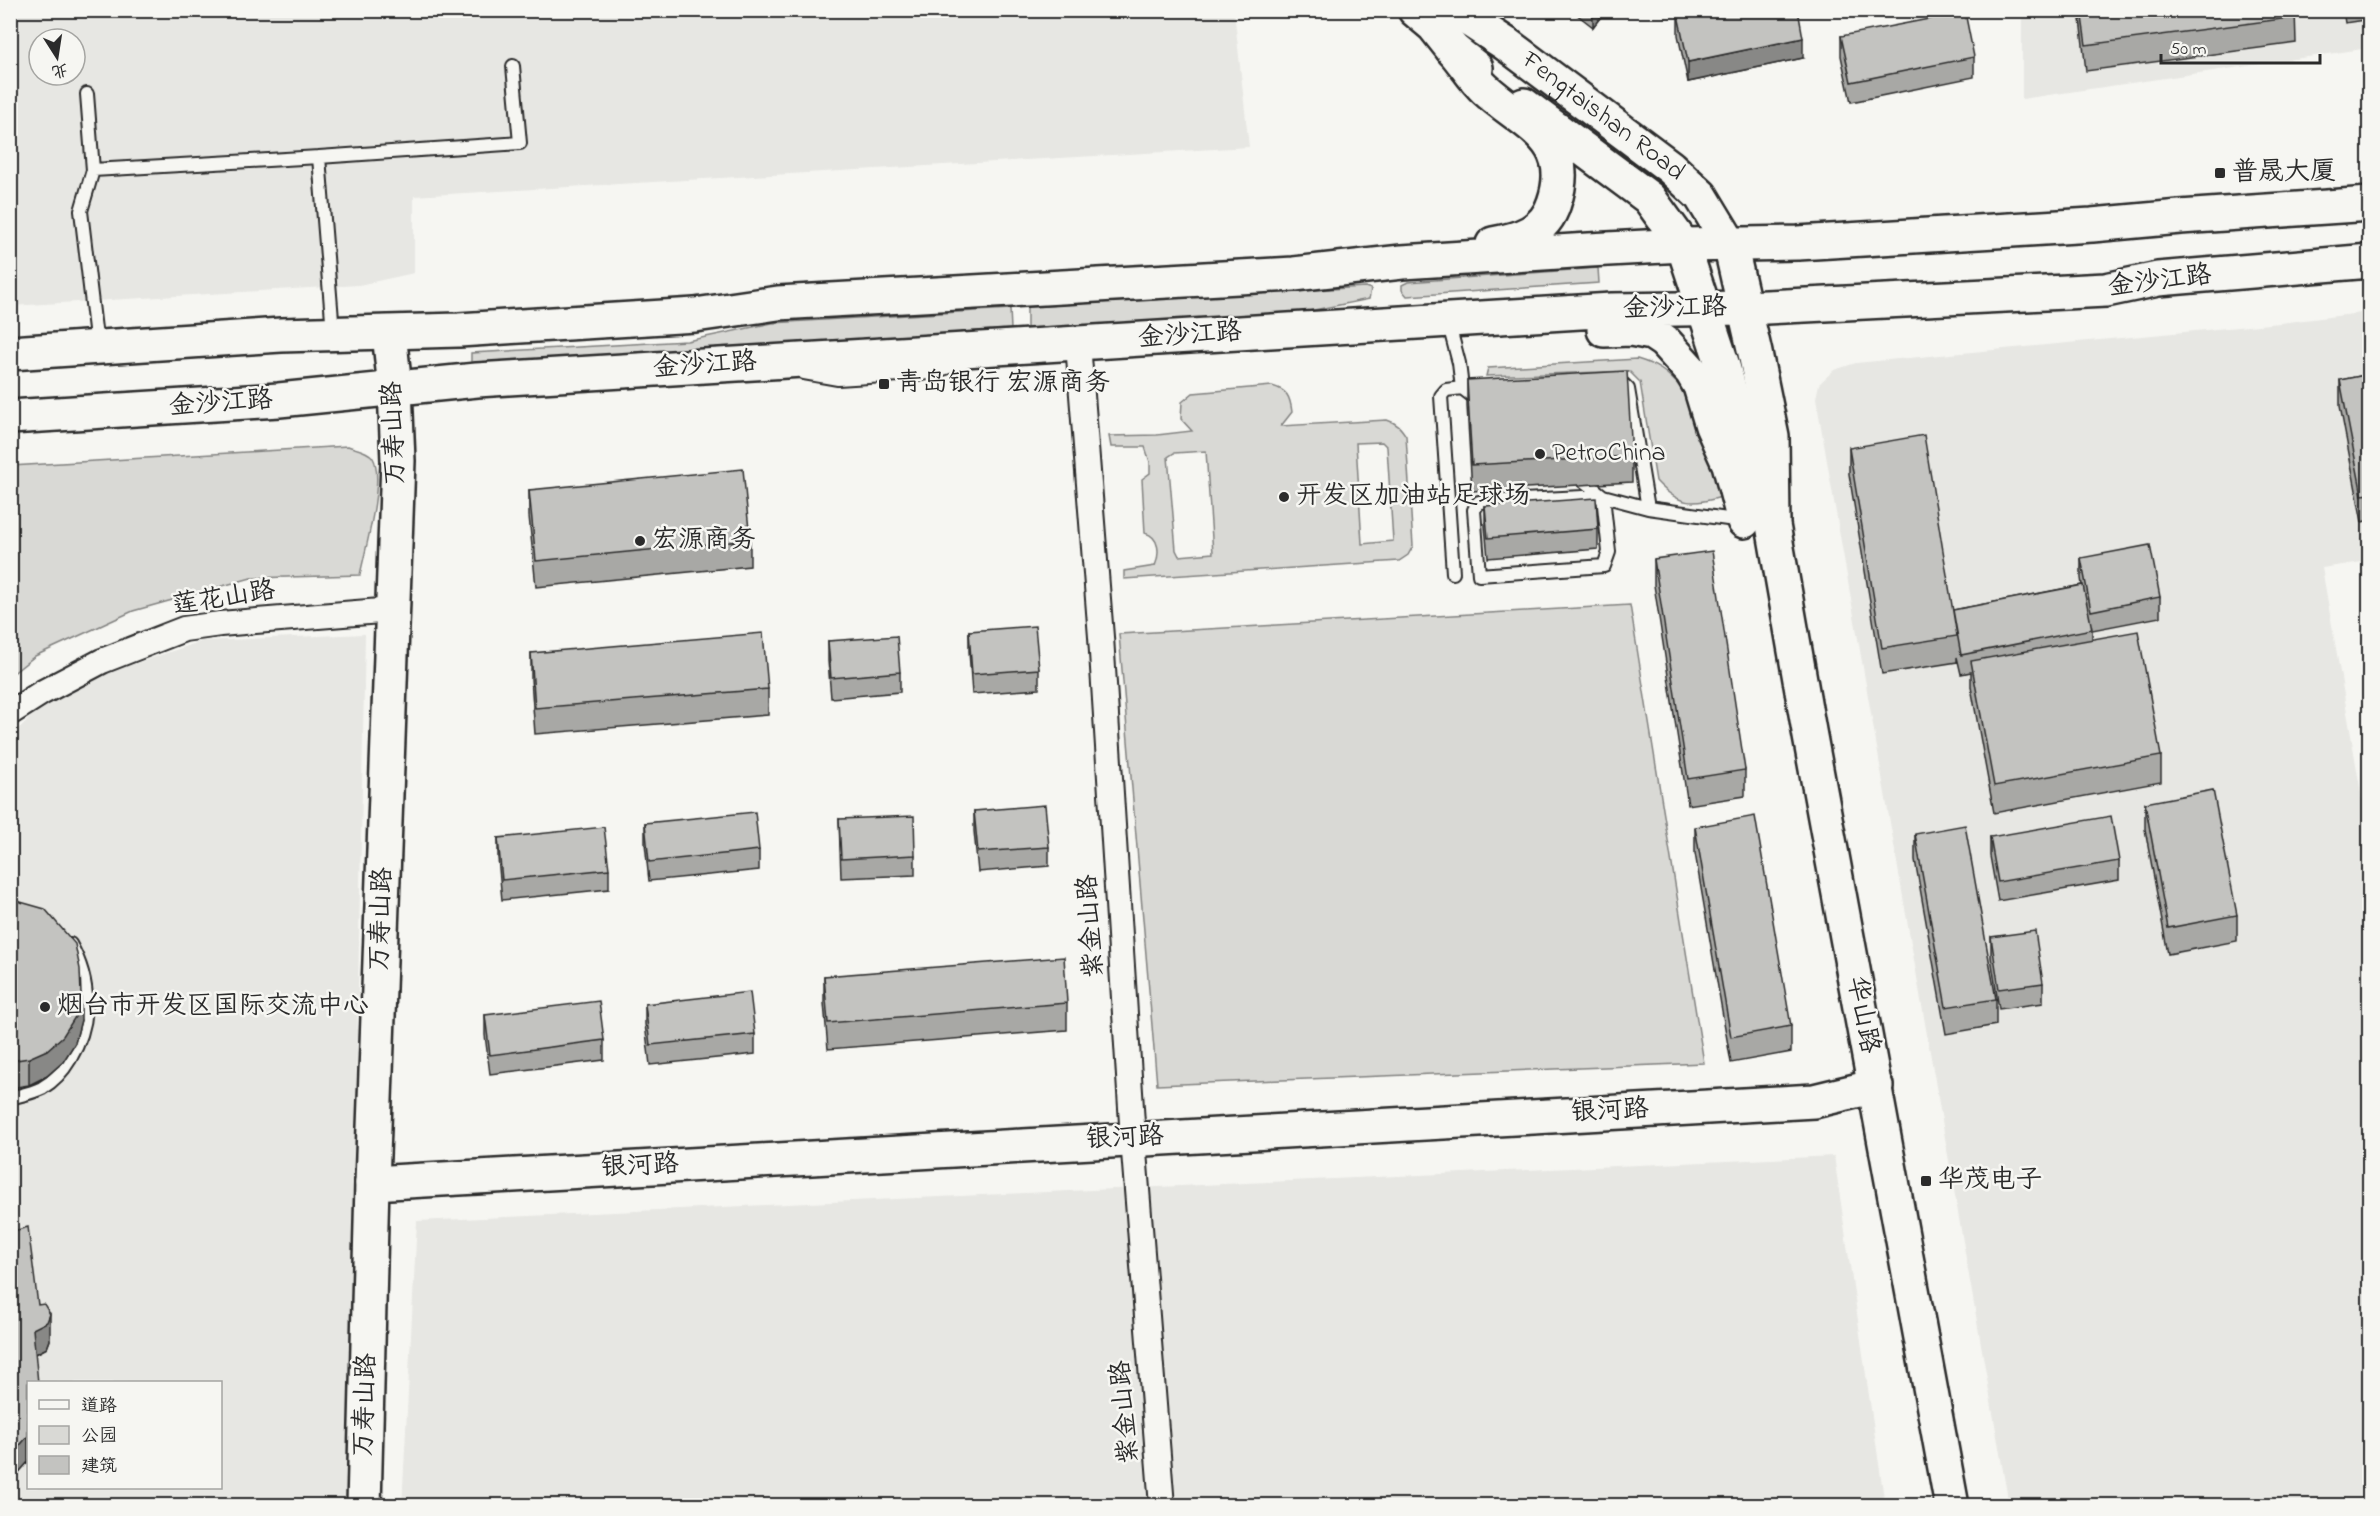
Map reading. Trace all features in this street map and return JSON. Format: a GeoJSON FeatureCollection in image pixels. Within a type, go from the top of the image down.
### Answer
{"type":"FeatureCollection","features":[{"type":"Feature","properties":{"kind":"main road","name":"Fengtaishan Road"},"geometry":{"type":"LineString","coordinates":[[1416,10],[1434,26],[1453,50],[1649,198],[1683,245],[1723,366],[1750,465],[1759,523]]}},
{"type":"Feature","properties":{"kind":"main road","name":"Fengtaishan Road"},"geometry":{"type":"LineString","coordinates":[[1454,10],[1506,44],[1670,167],[1701,196],[1730,244],[1772,436],[1759,523]]}},
{"type":"Feature","properties":{"kind":"main road"},"geometry":{"type":"LineString","coordinates":[[1402,262],[1502,242],[1530,234],[1544,223],[1553,207],[1559,187],[1560,168],[1546,137],[1485,89],[1453,50]]}},
{"type":"Feature","properties":{"kind":"main road","name":"金沙江路"},"geometry":{"type":"LineString","coordinates":[[10,353],[280,334],[389,333],[695,315],[778,303],[1294,274],[1402,262],[1683,245],[1798,243],[2080,226],[2370,204]]}},
{"type":"Feature","properties":{"kind":"main road","name":"金沙江路"},"geometry":{"type":"LineString","coordinates":[[10,417],[279,400],[470,381],[1612,310],[1745,308],[2106,290],[2158,279],[2370,261]]}},
{"type":"Feature","properties":{"kind":"main road"},"geometry":{"type":"LineString","coordinates":[[1448,320],[1524,333],[1631,329],[1652,333],[1664,340],[1684,361],[1700,386],[1712,426],[1759,523]]}},
{"type":"Feature","properties":{"kind":"main road","name":"万寿山路"},"geometry":{"type":"LineString","coordinates":[[364,1506],[372,1183],[398,461],[395,388],[389,333]]}},
{"type":"Feature","properties":{"kind":"main road","name":"华山路"},"geometry":{"type":"LineString","coordinates":[[1759,523],[1807,720],[1952,1506]]}},
{"type":"Feature","properties":{"kind":"main road","name":"银河路"},"geometry":{"type":"LineString","coordinates":[[372,1183],[1814,1101],[1876,1086]]}},
{"type":"Feature","properties":{"kind":"street","name":"紫金山路"},"geometry":{"type":"LineString","coordinates":[[1078,344],[1101,637],[1133,1139],[1162,1506]]}},
{"type":"Feature","properties":{"kind":"street","name":"莲花山路"},"geometry":{"type":"LineString","coordinates":[[10,713],[43,692],[102,661],[184,629],[393,610]]}},
{"type":"Feature","properties":{"kind":"lane"},"geometry":{"type":"LineString","coordinates":[[93,170],[319,157],[520,142],[513,66]]}},
{"type":"Feature","properties":{"kind":"lane"},"geometry":{"type":"LineString","coordinates":[[87,94],[93,170],[81,211],[97,347]]}},
{"type":"Feature","properties":{"kind":"lane"},"geometry":{"type":"LineString","coordinates":[[319,157],[334,334]]}},
{"type":"Feature","properties":{"kind":"lane"},"geometry":{"type":"LineString","coordinates":[[1448,320],[1459,363],[1462,388],[1490,410]]}},
{"type":"Feature","properties":{"kind":"lane"},"geometry":{"type":"LineString","coordinates":[[1610,382],[1622,381],[1628,389],[1648,508]]}},
{"type":"Feature","properties":{"kind":"lane"},"geometry":{"type":"LineString","coordinates":[[1453,573],[1442,396],[1446,390],[1484,387]]}},
{"type":"Feature","properties":{"kind":"lane"},"geometry":{"type":"LineString","coordinates":[[1565,467],[1603,496],[1609,552],[1604,566],[1479,575],[1474,510],[1479,502],[1603,496],[1648,508],[1759,523]]}},
{"type":"Feature","properties":{"kind":"lane"},"geometry":{"type":"LineString","coordinates":[[10,1098],[43,1088],[63,1071],[79,1044],[87,1016],[87,991],[80,962],[66,938],[59,931]]}},
{"type":"Feature","properties":{"kind":"shaded area"},"geometry":{"type":"Polygon","coordinates":[[[11,11],[1234,11],[1249,147],[414,196],[414,273],[359,285],[11,306],[11,11]]]}},
{"type":"Feature","properties":{"kind":"shaded area"},"geometry":{"type":"Polygon","coordinates":[[[2022,11],[2369,11],[2369,48],[2022,99],[2022,11]]]}},
{"type":"Feature","properties":{"kind":"shaded area"},"geometry":{"type":"Polygon","coordinates":[[[2369,312],[2369,561],[2322,568],[2362,799],[2369,798],[2369,1505],[2009,1505],[1816,398],[1819,384],[1834,370],[1856,363],[2280,323],[2369,312]]]}},
{"type":"Feature","properties":{"kind":"shaded area"},"geometry":{"type":"Polygon","coordinates":[[[365,634],[348,1505],[11,1506],[11,736],[60,689],[202,641],[365,634]]]}},
{"type":"Feature","properties":{"kind":"shaded area"},"geometry":{"type":"Polygon","coordinates":[[[1834,1156],[1885,1505],[402,1506],[417,1221],[1834,1156]]]}},
{"type":"Feature","properties":{"kind":"green space"},"geometry":{"type":"Polygon","coordinates":[[[1598,268],[1599,283],[1407,296],[1402,290],[1402,285],[1408,282],[1598,268]]]}},
{"type":"Feature","properties":{"kind":"green space"},"geometry":{"type":"Polygon","coordinates":[[[1365,287],[1371,289],[1369,299],[1279,317],[1027,330],[1027,307],[1365,287]]]}},
{"type":"Feature","properties":{"kind":"green space"},"geometry":{"type":"Polygon","coordinates":[[[1010,309],[1011,329],[471,365],[471,353],[687,341],[772,323],[1010,309]]]}},
{"type":"Feature","properties":{"kind":"green space"},"geometry":{"type":"Polygon","coordinates":[[[1637,359],[1661,370],[1681,388],[1725,496],[1688,502],[1672,496],[1656,481],[1640,382],[1629,371],[1486,376],[1488,368],[1637,359]]]}},
{"type":"Feature","properties":{"kind":"green space"},"geometry":{"type":"Polygon","coordinates":[[[1272,386],[1287,394],[1290,402],[1292,412],[1281,426],[1387,420],[1396,424],[1406,436],[1413,546],[1408,555],[1399,561],[1124,579],[1124,571],[1155,566],[1157,561],[1158,546],[1154,538],[1145,533],[1142,479],[1150,473],[1150,462],[1145,447],[1111,447],[1109,436],[1157,435],[1192,431],[1181,419],[1182,402],[1193,393],[1272,386]],[[1382,442],[1356,443],[1362,544],[1393,541],[1387,447],[1382,442]],[[1206,451],[1174,453],[1168,457],[1176,550],[1179,556],[1213,553],[1206,451]]]}},
{"type":"Feature","properties":{"kind":"green space"},"geometry":{"type":"Polygon","coordinates":[[[348,446],[369,454],[376,468],[377,481],[373,515],[360,575],[251,578],[133,611],[35,656],[11,675],[11,466],[348,446]]]}},
{"type":"Feature","properties":{"kind":"green space"},"geometry":{"type":"Polygon","coordinates":[[[1630,605],[1704,1063],[1157,1085],[1119,634],[1630,605]]]}},
{"type":"Feature","properties":{"kind":"building"},"geometry":{"type":"Polygon","coordinates":[[[1701,10],[1798,10],[1803,38],[1688,62],[1678,15],[1701,10]]]}},
{"type":"Feature","properties":{"kind":"building"},"geometry":{"type":"Polygon","coordinates":[[[2081,10],[2295,10],[2296,17],[2086,45],[2081,10]]]}},
{"type":"Feature","properties":{"kind":"building"},"geometry":{"type":"Polygon","coordinates":[[[1965,12],[1974,57],[1851,82],[1841,36],[1965,12]]]}},
{"type":"Feature","properties":{"kind":"building"},"geometry":{"type":"Polygon","coordinates":[[[1627,371],[1632,456],[1472,465],[1467,380],[1627,371]]]}},
{"type":"Feature","properties":{"kind":"building"},"geometry":{"type":"Polygon","coordinates":[[[2370,374],[2370,494],[2362,495],[2340,380],[2370,374]]]}},
{"type":"Feature","properties":{"kind":"building"},"geometry":{"type":"Polygon","coordinates":[[[1924,435],[1957,636],[1882,648],[1849,448],[1924,435]]]}},
{"type":"Feature","properties":{"kind":"building","name":"宏源商务"},"geometry":{"type":"Polygon","coordinates":[[[743,469],[750,540],[536,561],[529,490],[743,469]]]}},
{"type":"Feature","properties":{"kind":"building"},"geometry":{"type":"Polygon","coordinates":[[[1596,498],[1598,529],[1488,538],[1485,506],[1596,498]]]}},
{"type":"Feature","properties":{"kind":"building"},"geometry":{"type":"Polygon","coordinates":[[[2150,545],[2160,597],[2091,611],[2081,558],[2150,545]]]}},
{"type":"Feature","properties":{"kind":"building"},"geometry":{"type":"Polygon","coordinates":[[[1712,551],[1745,770],[1688,779],[1654,559],[1712,551]]]}},
{"type":"Feature","properties":{"kind":"building"},"geometry":{"type":"Polygon","coordinates":[[[2083,585],[2092,629],[1961,655],[1953,610],[2083,585]]]}},
{"type":"Feature","properties":{"kind":"building"},"geometry":{"type":"Polygon","coordinates":[[[1035,626],[1039,669],[972,674],[969,631],[1035,626]]]}},
{"type":"Feature","properties":{"kind":"building"},"geometry":{"type":"Polygon","coordinates":[[[2138,631],[2161,756],[1994,786],[1971,661],[2138,631]]]}},
{"type":"Feature","properties":{"kind":"building"},"geometry":{"type":"Polygon","coordinates":[[[763,633],[768,689],[535,708],[531,653],[763,633]]]}},
{"type":"Feature","properties":{"kind":"building"},"geometry":{"type":"Polygon","coordinates":[[[897,636],[900,672],[831,678],[828,641],[897,636]]]}},
{"type":"Feature","properties":{"kind":"building"},"geometry":{"type":"Polygon","coordinates":[[[2213,790],[2237,915],[2168,928],[2145,803],[2213,790]]]}},
{"type":"Feature","properties":{"kind":"building"},"geometry":{"type":"Polygon","coordinates":[[[1045,805],[1049,847],[978,852],[974,811],[1045,805]]]}},
{"type":"Feature","properties":{"kind":"building"},"geometry":{"type":"Polygon","coordinates":[[[755,812],[759,850],[649,862],[645,823],[755,812]]]}},
{"type":"Feature","properties":{"kind":"building"},"geometry":{"type":"Polygon","coordinates":[[[914,816],[915,855],[841,859],[839,819],[914,816]]]}},
{"type":"Feature","properties":{"kind":"building"},"geometry":{"type":"Polygon","coordinates":[[[1755,816],[1791,1026],[1731,1037],[1695,827],[1755,816]]]}},
{"type":"Feature","properties":{"kind":"building"},"geometry":{"type":"Polygon","coordinates":[[[2111,816],[2119,861],[1998,882],[1990,837],[2111,816]]]}},
{"type":"Feature","properties":{"kind":"building"},"geometry":{"type":"Polygon","coordinates":[[[1965,825],[1996,999],[1946,1007],[1915,834],[1965,825]]]}},
{"type":"Feature","properties":{"kind":"building"},"geometry":{"type":"Polygon","coordinates":[[[604,827],[609,869],[502,880],[498,838],[604,827]]]}},
{"type":"Feature","properties":{"kind":"building","name":"烟台市开发区国际交流中心"},"geometry":{"type":"Polygon","coordinates":[[[10,900],[45,909],[75,944],[80,969],[81,994],[75,1017],[63,1036],[47,1050],[29,1058],[10,1061],[10,900]]]}},
{"type":"Feature","properties":{"kind":"building"},"geometry":{"type":"Polygon","coordinates":[[[2035,931],[2043,983],[1999,989],[1991,937],[2035,931]]]}},
{"type":"Feature","properties":{"kind":"building"},"geometry":{"type":"Polygon","coordinates":[[[1064,957],[1067,1003],[828,1023],[824,976],[1064,957]]]}},
{"type":"Feature","properties":{"kind":"building"},"geometry":{"type":"Polygon","coordinates":[[[750,992],[755,1034],[650,1045],[645,1004],[750,992]]]}},
{"type":"Feature","properties":{"kind":"building"},"geometry":{"type":"Polygon","coordinates":[[[599,1001],[604,1040],[490,1055],[485,1015],[599,1001]]]}},
{"type":"Feature","properties":{"kind":"building"},"geometry":{"type":"Polygon","coordinates":[[[28,1227],[38,1305],[44,1304],[50,1314],[47,1322],[33,1329],[38,1381],[27,1381],[27,1437],[13,1453],[10,1451],[10,1232],[28,1227]]]}},
{"type":"Feature","properties":{"kind":"place","name":"普晟大厦"},"geometry":{"type":"Point","coordinates":[2220,173]}},
{"type":"Feature","properties":{"kind":"place","name":"青岛银行 宏源商务"},"geometry":{"type":"Point","coordinates":[884,384]}},
{"type":"Feature","properties":{"kind":"place","name":"PetroChina"},"geometry":{"type":"Point","coordinates":[1540,454]}},
{"type":"Feature","properties":{"kind":"place","name":"开发区加油站足球场"},"geometry":{"type":"Point","coordinates":[1284,497]}},
{"type":"Feature","properties":{"kind":"place","name":"宏源商务"},"geometry":{"type":"Point","coordinates":[640,541]}},
{"type":"Feature","properties":{"kind":"place","name":"烟台市开发区国际交流中心"},"geometry":{"type":"Point","coordinates":[45,1007]}},
{"type":"Feature","properties":{"kind":"place","name":"华茂电子"},"geometry":{"type":"Point","coordinates":[1926,1181]}}]}
